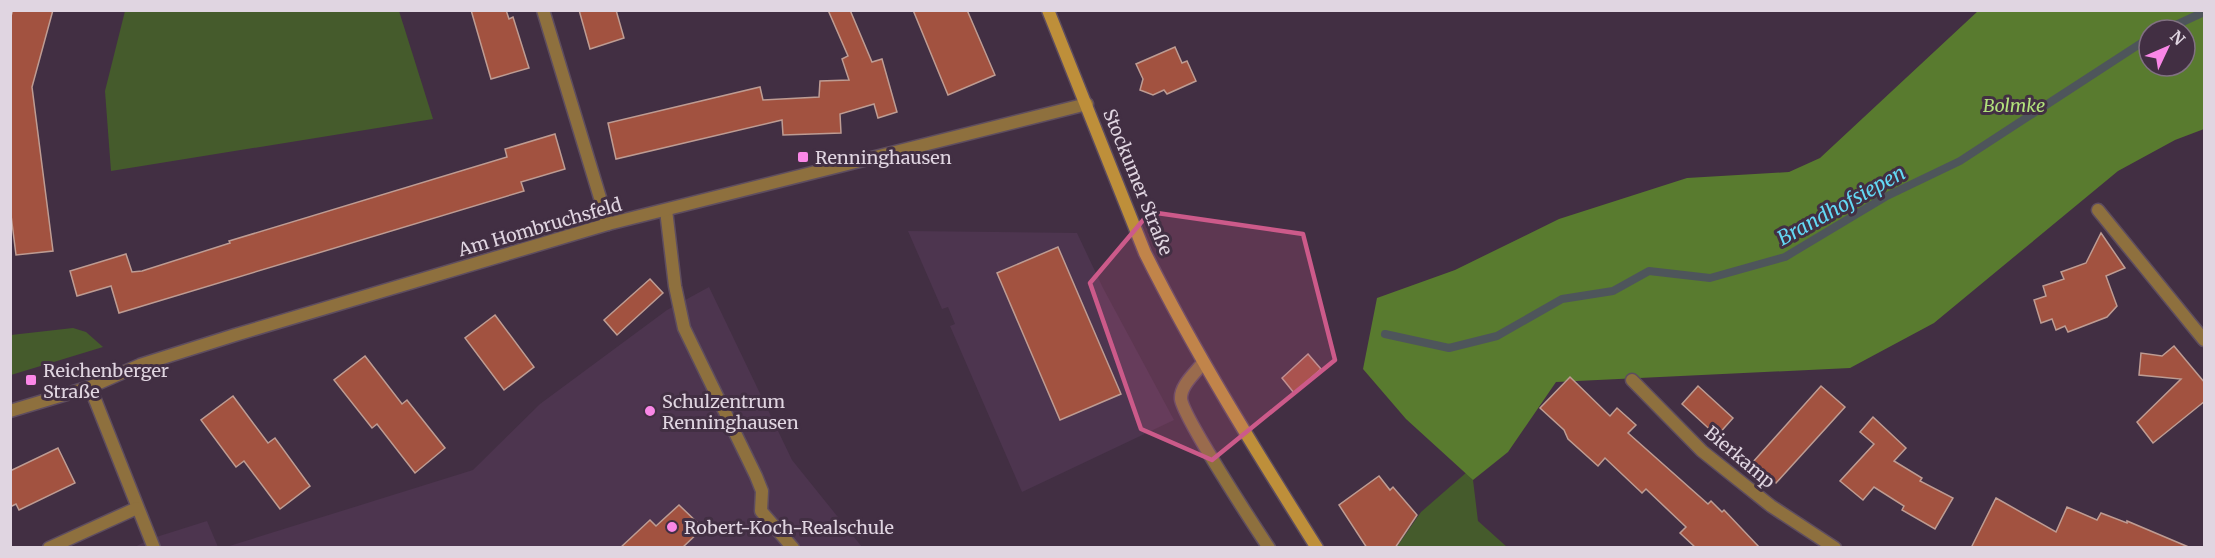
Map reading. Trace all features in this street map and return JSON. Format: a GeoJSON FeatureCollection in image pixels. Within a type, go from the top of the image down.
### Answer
{"type":"FeatureCollection","features":[{"type":"Feature","properties":{"kind":"main road","name":"Stockumer Straße"},"geometry":{"type":"LineString","coordinates":[[1048,10],[1145,253],[1202,364],[1317,548]]}},
{"type":"Feature","properties":{"kind":"street"},"geometry":{"type":"LineString","coordinates":[[543,10],[608,224]]}},
{"type":"Feature","properties":{"kind":"street","name":"Am Hombruchsfeld"},"geometry":{"type":"LineString","coordinates":[[10,411],[90,387],[140,365],[234,335],[608,224],[1087,104]]}},
{"type":"Feature","properties":{"kind":"street"},"geometry":{"type":"LineString","coordinates":[[666,210],[675,286],[684,328],[756,476],[762,491],[761,511],[793,548]]}},
{"type":"Feature","properties":{"kind":"street"},"geometry":{"type":"LineString","coordinates":[[2098,210],[2205,340]]}},
{"type":"Feature","properties":{"kind":"street"},"geometry":{"type":"LineString","coordinates":[[1202,364],[1185,386],[1181,399],[1196,430],[1269,548]]}},
{"type":"Feature","properties":{"kind":"street","name":"Bierkamp"},"geometry":{"type":"LineString","coordinates":[[1632,380],[1702,451],[1770,506],[1835,548]]}},
{"type":"Feature","properties":{"kind":"street"},"geometry":{"type":"LineString","coordinates":[[90,387],[154,548]]}},
{"type":"Feature","properties":{"kind":"street"},"geometry":{"type":"LineString","coordinates":[[49,548],[137,508]]}},
{"type":"Feature","properties":{"kind":"highlighted area"},"geometry":{"type":"Polygon","coordinates":[[[1150,212],[1303,234],[1335,360],[1212,460],[1141,429],[1090,283],[1150,212]]]}},
{"type":"Feature","properties":{"kind":"shaded area"},"geometry":{"type":"Polygon","coordinates":[[[908,231],[1077,233],[1103,288],[1174,420],[1022,492],[950,326],[955,324],[948,307],[942,309],[908,231]]]}},
{"type":"Feature","properties":{"kind":"shaded area","name":"Schulzentrum Renninghausen"},"geometry":{"type":"Polygon","coordinates":[[[709,287],[792,460],[862,547],[223,548],[473,470],[540,404],[667,310],[709,287]]]}},
{"type":"Feature","properties":{"kind":"shaded area"},"geometry":{"type":"Polygon","coordinates":[[[207,521],[218,547],[133,548],[150,539],[207,521]]]}},
{"type":"Feature","properties":{"kind":"green space"},"geometry":{"type":"Polygon","coordinates":[[[125,11],[399,11],[433,119],[111,171],[105,91],[125,11]]]}},
{"type":"Feature","properties":{"kind":"green space","name":"Bolmke"},"geometry":{"type":"Polygon","coordinates":[[[1978,11],[2204,11],[2204,129],[2175,140],[2118,171],[1934,323],[1850,368],[1556,382],[1508,452],[1473,480],[1406,419],[1363,369],[1377,298],[1455,270],[1559,219],[1687,178],[1789,172],[1820,158],[1978,11]]]}},
{"type":"Feature","properties":{"kind":"green space"},"geometry":{"type":"Polygon","coordinates":[[[73,328],[86,332],[103,347],[11,375],[11,335],[73,328]]]}},
{"type":"Feature","properties":{"kind":"green space"},"geometry":{"type":"Polygon","coordinates":[[[1467,472],[1473,480],[1478,521],[1507,547],[1396,548],[1421,512],[1467,472]]]}},
{"type":"Feature","properties":{"kind":"building"},"geometry":{"type":"Polygon","coordinates":[[[13,10],[53,10],[32,87],[53,251],[16,255],[10,207],[10,19],[13,10]]]}},
{"type":"Feature","properties":{"kind":"building"},"geometry":{"type":"Polygon","coordinates":[[[471,10],[506,10],[509,19],[513,17],[529,68],[491,79],[471,10]]]}},
{"type":"Feature","properties":{"kind":"building"},"geometry":{"type":"Polygon","coordinates":[[[579,10],[616,10],[624,38],[590,49],[579,10]]]}},
{"type":"Feature","properties":{"kind":"building"},"geometry":{"type":"Polygon","coordinates":[[[828,10],[850,10],[872,62],[882,59],[897,112],[878,118],[874,104],[840,114],[841,133],[783,135],[782,120],[616,159],[608,123],[760,87],[763,100],[819,97],[820,81],[849,80],[842,59],[848,56],[828,10]]]}},
{"type":"Feature","properties":{"kind":"building"},"geometry":{"type":"Polygon","coordinates":[[[913,10],[967,10],[995,75],[948,95],[913,10]]]}},
{"type":"Feature","properties":{"kind":"building"},"geometry":{"type":"Polygon","coordinates":[[[1175,47],[1182,63],[1187,61],[1196,81],[1167,94],[1164,90],[1153,95],[1140,90],[1143,79],[1136,64],[1175,47]]]}},
{"type":"Feature","properties":{"kind":"building"},"geometry":{"type":"Polygon","coordinates":[[[555,134],[565,169],[521,182],[524,191],[119,313],[111,286],[77,296],[70,271],[126,254],[132,272],[142,271],[230,243],[229,241],[507,157],[505,149],[555,134]]]}},
{"type":"Feature","properties":{"kind":"building"},"geometry":{"type":"Polygon","coordinates":[[[2101,233],[2125,268],[2106,276],[2117,306],[2107,317],[2068,332],[2065,326],[2056,330],[2052,319],[2041,323],[2034,300],[2046,296],[2043,286],[2064,279],[2061,272],[2086,263],[2101,233]]]}},
{"type":"Feature","properties":{"kind":"building"},"geometry":{"type":"Polygon","coordinates":[[[1058,247],[1121,394],[1060,420],[997,273],[1058,247]]]}},
{"type":"Feature","properties":{"kind":"building"},"geometry":{"type":"Polygon","coordinates":[[[650,279],[663,293],[617,335],[604,320],[650,279]]]}},
{"type":"Feature","properties":{"kind":"building"},"geometry":{"type":"Polygon","coordinates":[[[495,315],[534,367],[504,390],[465,338],[495,315]]]}},
{"type":"Feature","properties":{"kind":"building"},"geometry":{"type":"Polygon","coordinates":[[[2174,346],[2205,383],[2205,401],[2153,443],[2137,422],[2181,379],[2139,375],[2141,353],[2162,356],[2174,346]]]}},
{"type":"Feature","properties":{"kind":"building"},"geometry":{"type":"Polygon","coordinates":[[[1308,354],[1321,369],[1294,393],[1282,378],[1308,354]]]}},
{"type":"Feature","properties":{"kind":"building"},"geometry":{"type":"Polygon","coordinates":[[[365,356],[402,404],[407,400],[445,448],[415,473],[377,424],[372,428],[334,380],[365,356]]]}},
{"type":"Feature","properties":{"kind":"building"},"geometry":{"type":"Polygon","coordinates":[[[1570,377],[1610,416],[1617,408],[1636,425],[1628,433],[1708,504],[1711,501],[1722,512],[1724,510],[1760,548],[1696,548],[1680,533],[1686,527],[1646,489],[1642,493],[1605,458],[1598,466],[1568,439],[1564,430],[1540,408],[1570,377]]]}},
{"type":"Feature","properties":{"kind":"building"},"geometry":{"type":"Polygon","coordinates":[[[1698,386],[1733,418],[1717,436],[1682,404],[1698,386]]]}},
{"type":"Feature","properties":{"kind":"building"},"geometry":{"type":"Polygon","coordinates":[[[1821,386],[1845,407],[1776,483],[1753,462],[1821,386]]]}},
{"type":"Feature","properties":{"kind":"building"},"geometry":{"type":"Polygon","coordinates":[[[233,396],[268,443],[275,438],[310,486],[280,509],[244,461],[236,467],[201,420],[233,396]]]}},
{"type":"Feature","properties":{"kind":"building"},"geometry":{"type":"Polygon","coordinates":[[[1873,417],[1906,448],[1894,461],[1922,478],[1920,481],[1953,498],[1935,529],[1902,510],[1904,506],[1874,487],[1863,500],[1840,481],[1874,444],[1860,432],[1873,417]]]}},
{"type":"Feature","properties":{"kind":"building"},"geometry":{"type":"Polygon","coordinates":[[[58,448],[75,483],[19,510],[16,504],[10,507],[10,471],[58,448]]]}},
{"type":"Feature","properties":{"kind":"building"},"geometry":{"type":"Polygon","coordinates":[[[1379,476],[1390,490],[1393,487],[1417,515],[1395,548],[1367,548],[1339,505],[1379,476]]]}},
{"type":"Feature","properties":{"kind":"building"},"geometry":{"type":"Polygon","coordinates":[[[1996,498],[2056,532],[2067,507],[2097,520],[2101,513],[2127,523],[2127,521],[2191,548],[1971,548],[1996,498]]]}},
{"type":"Feature","properties":{"kind":"building","name":"Robert-Koch-Realschule"},"geometry":{"type":"Polygon","coordinates":[[[679,505],[703,528],[682,548],[620,548],[650,520],[656,526],[679,505]]]}},
{"type":"Feature","properties":{"kind":"waterway","name":"Brandhofsiepen"},"geometry":{"type":"LineString","coordinates":[[2191,18],[2204,12]]}},
{"type":"Feature","properties":{"kind":"waterway","name":"Brandhofsiepen"},"geometry":{"type":"LineString","coordinates":[[1385,334],[1449,348],[1497,336],[1562,299],[1613,291],[1649,271],[1710,278],[1785,257],[1885,197],[1960,161],[2137,46]]}},
{"type":"Feature","properties":{"kind":"place","name":"Renninghausen"},"geometry":{"type":"Point","coordinates":[803,157]}},
{"type":"Feature","properties":{"kind":"place","name":"Reichenberger Straße"},"geometry":{"type":"Point","coordinates":[31,380]}},
{"type":"Feature","properties":{"kind":"place","name":"Schulzentrum Renninghausen"},"geometry":{"type":"Point","coordinates":[650,411]}},
{"type":"Feature","properties":{"kind":"place","name":"Robert-Koch-Realschule"},"geometry":{"type":"Point","coordinates":[672,527]}}]}
